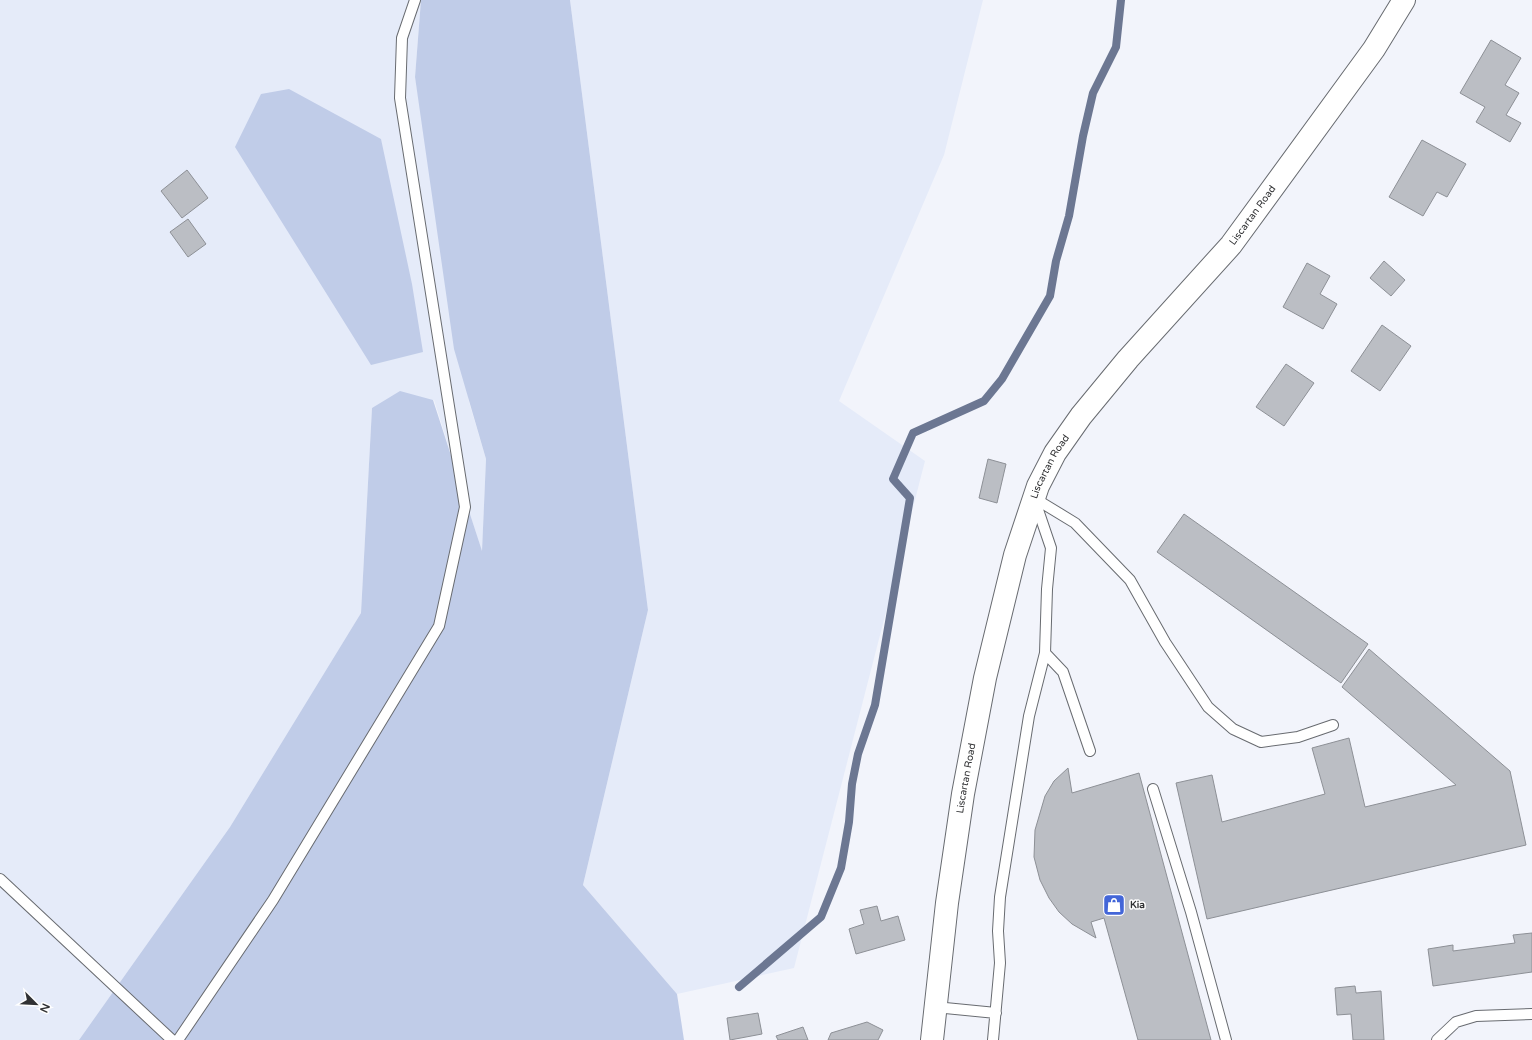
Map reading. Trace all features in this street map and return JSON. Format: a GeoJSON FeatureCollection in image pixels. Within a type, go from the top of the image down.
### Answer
{"type":"FeatureCollection","features":[{"type":"Feature","properties":{"kind":"street","name":"Liscartan Road"},"geometry":{"type":"LineString","coordinates":[[932,1040],[947,903],[962,801],[985,678],[1015,555],[1038,486],[1055,453],[1081,416],[1128,359],[1231,245],[1374,49],[1404,0]]}},
{"type":"Feature","properties":{"kind":"lane"},"geometry":{"type":"LineString","coordinates":[[178,1040],[273,900],[439,626],[465,507],[400,98],[402,38],[415,0]]}},
{"type":"Feature","properties":{"kind":"lane"},"geometry":{"type":"LineString","coordinates":[[993,1040],[1000,963],[998,931],[1000,897],[1030,716],[1045,653],[1047,589],[1051,548],[1034,498]]}},
{"type":"Feature","properties":{"kind":"lane"},"geometry":{"type":"LineString","coordinates":[[1034,498],[1076,523],[1130,580],[1165,642],[1208,707],[1233,729],[1261,742],[1298,737],[1333,725]]}},
{"type":"Feature","properties":{"kind":"lane"},"geometry":{"type":"LineString","coordinates":[[1045,653],[1063,672],[1090,751]]}},
{"type":"Feature","properties":{"kind":"lane"},"geometry":{"type":"LineString","coordinates":[[1152,789],[1191,912],[1226,1040]]}},
{"type":"Feature","properties":{"kind":"lane"},"geometry":{"type":"LineString","coordinates":[[0,879],[172,1040]]}},
{"type":"Feature","properties":{"kind":"lane"},"geometry":{"type":"LineString","coordinates":[[935,1007],[996,1013]]}},
{"type":"Feature","properties":{"kind":"lane"},"geometry":{"type":"LineString","coordinates":[[1437,1040],[1456,1022],[1476,1016],[1532,1014]]}},
{"type":"Feature","properties":{"kind":"shaded area"},"geometry":{"type":"Polygon","coordinates":[[[0,0],[421,0],[415,77],[469,402],[486,459],[482,552],[434,400],[372,408],[361,613],[230,827],[79,1040],[0,1040],[0,0]]]}},
{"type":"Feature","properties":{"kind":"shaded area"},"geometry":{"type":"Polygon","coordinates":[[[421,0],[570,0],[648,610],[583,885],[677,994],[684,1040],[79,1040],[230,827],[361,613],[372,408],[400,391],[433,400],[482,551],[486,459],[454,349],[415,77],[421,0]]]}},
{"type":"Feature","properties":{"kind":"shaded area"},"geometry":{"type":"Polygon","coordinates":[[[570,0],[983,0],[944,155],[839,401],[925,461],[794,968],[677,994],[583,885],[648,610],[570,0]]]}},
{"type":"Feature","properties":{"kind":"shaded area"},"geometry":{"type":"Polygon","coordinates":[[[289,89],[381,139],[412,284],[423,352],[371,365],[235,147],[261,94],[289,89]]]}},
{"type":"Feature","properties":{"kind":"building"},"geometry":{"type":"Polygon","coordinates":[[[1491,40],[1521,58],[1505,85],[1519,93],[1506,115],[1521,123],[1510,142],[1476,122],[1485,107],[1460,93],[1491,40]]]}},
{"type":"Feature","properties":{"kind":"building"},"geometry":{"type":"Polygon","coordinates":[[[1422,140],[1466,164],[1447,197],[1437,192],[1423,216],[1389,197],[1422,140]]]}},
{"type":"Feature","properties":{"kind":"building"},"geometry":{"type":"Polygon","coordinates":[[[187,170],[208,198],[182,218],[161,191],[187,170]]]}},
{"type":"Feature","properties":{"kind":"building"},"geometry":{"type":"Polygon","coordinates":[[[188,219],[206,244],[188,257],[170,232],[188,219]]]}},
{"type":"Feature","properties":{"kind":"building"},"geometry":{"type":"Polygon","coordinates":[[[1384,261],[1405,280],[1391,296],[1370,278],[1384,261]]]}},
{"type":"Feature","properties":{"kind":"building"},"geometry":{"type":"Polygon","coordinates":[[[1307,263],[1330,276],[1320,294],[1337,304],[1323,329],[1283,307],[1307,263]]]}},
{"type":"Feature","properties":{"kind":"building"},"geometry":{"type":"Polygon","coordinates":[[[1382,325],[1411,346],[1380,391],[1351,371],[1382,325]]]}},
{"type":"Feature","properties":{"kind":"building"},"geometry":{"type":"Polygon","coordinates":[[[1286,364],[1314,383],[1284,426],[1256,407],[1286,364]]]}},
{"type":"Feature","properties":{"kind":"building"},"geometry":{"type":"Polygon","coordinates":[[[988,459],[1006,464],[997,503],[979,498],[988,459]]]}},
{"type":"Feature","properties":{"kind":"building"},"geometry":{"type":"Polygon","coordinates":[[[1184,514],[1368,644],[1341,683],[1157,552],[1184,514]]]}},
{"type":"Feature","properties":{"kind":"building"},"geometry":{"type":"Polygon","coordinates":[[[1369,649],[1510,771],[1526,845],[1207,919],[1176,783],[1212,775],[1222,822],[1325,794],[1312,748],[1349,738],[1365,807],[1456,785],[1342,687],[1369,649]]]}},
{"type":"Feature","properties":{"kind":"building","name":"Kia"},"geometry":{"type":"Polygon","coordinates":[[[1068,768],[1072,793],[1139,773],[1211,1040],[1138,1040],[1104,918],[1091,922],[1096,938],[1072,924],[1059,912],[1049,898],[1040,880],[1034,857],[1035,830],[1045,796],[1054,781],[1068,768]]]}},
{"type":"Feature","properties":{"kind":"building"},"geometry":{"type":"Polygon","coordinates":[[[877,906],[881,921],[898,916],[905,940],[856,954],[849,929],[864,924],[860,910],[877,906]]]}},
{"type":"Feature","properties":{"kind":"building"},"geometry":{"type":"Polygon","coordinates":[[[1532,933],[1532,972],[1433,986],[1428,949],[1453,945],[1453,951],[1515,943],[1513,935],[1532,933]]]}},
{"type":"Feature","properties":{"kind":"building"},"geometry":{"type":"Polygon","coordinates":[[[1355,986],[1356,993],[1381,991],[1384,1040],[1353,1040],[1351,1014],[1337,1015],[1335,988],[1355,986]]]}},
{"type":"Feature","properties":{"kind":"building"},"geometry":{"type":"Polygon","coordinates":[[[758,1013],[762,1034],[730,1040],[727,1018],[758,1013]]]}},
{"type":"Feature","properties":{"kind":"building"},"geometry":{"type":"Polygon","coordinates":[[[867,1022],[883,1030],[878,1040],[828,1040],[831,1033],[867,1022]]]}},
{"type":"Feature","properties":{"kind":"building"},"geometry":{"type":"Polygon","coordinates":[[[803,1027],[808,1040],[778,1040],[776,1036],[803,1027]]]}},
{"type":"Feature","properties":{"kind":"waterway"},"geometry":{"type":"LineString","coordinates":[[739,987],[821,917],[841,868],[849,822],[852,784],[858,754],[875,705],[910,498],[893,479],[913,433],[984,401],[1002,379],[1050,296],[1056,261],[1069,216],[1083,136],[1093,93],[1116,47],[1121,0]]}},
{"type":"Feature","properties":{"kind":"place","name":"Kia"},"geometry":{"type":"Point","coordinates":[1114,905]}}]}
